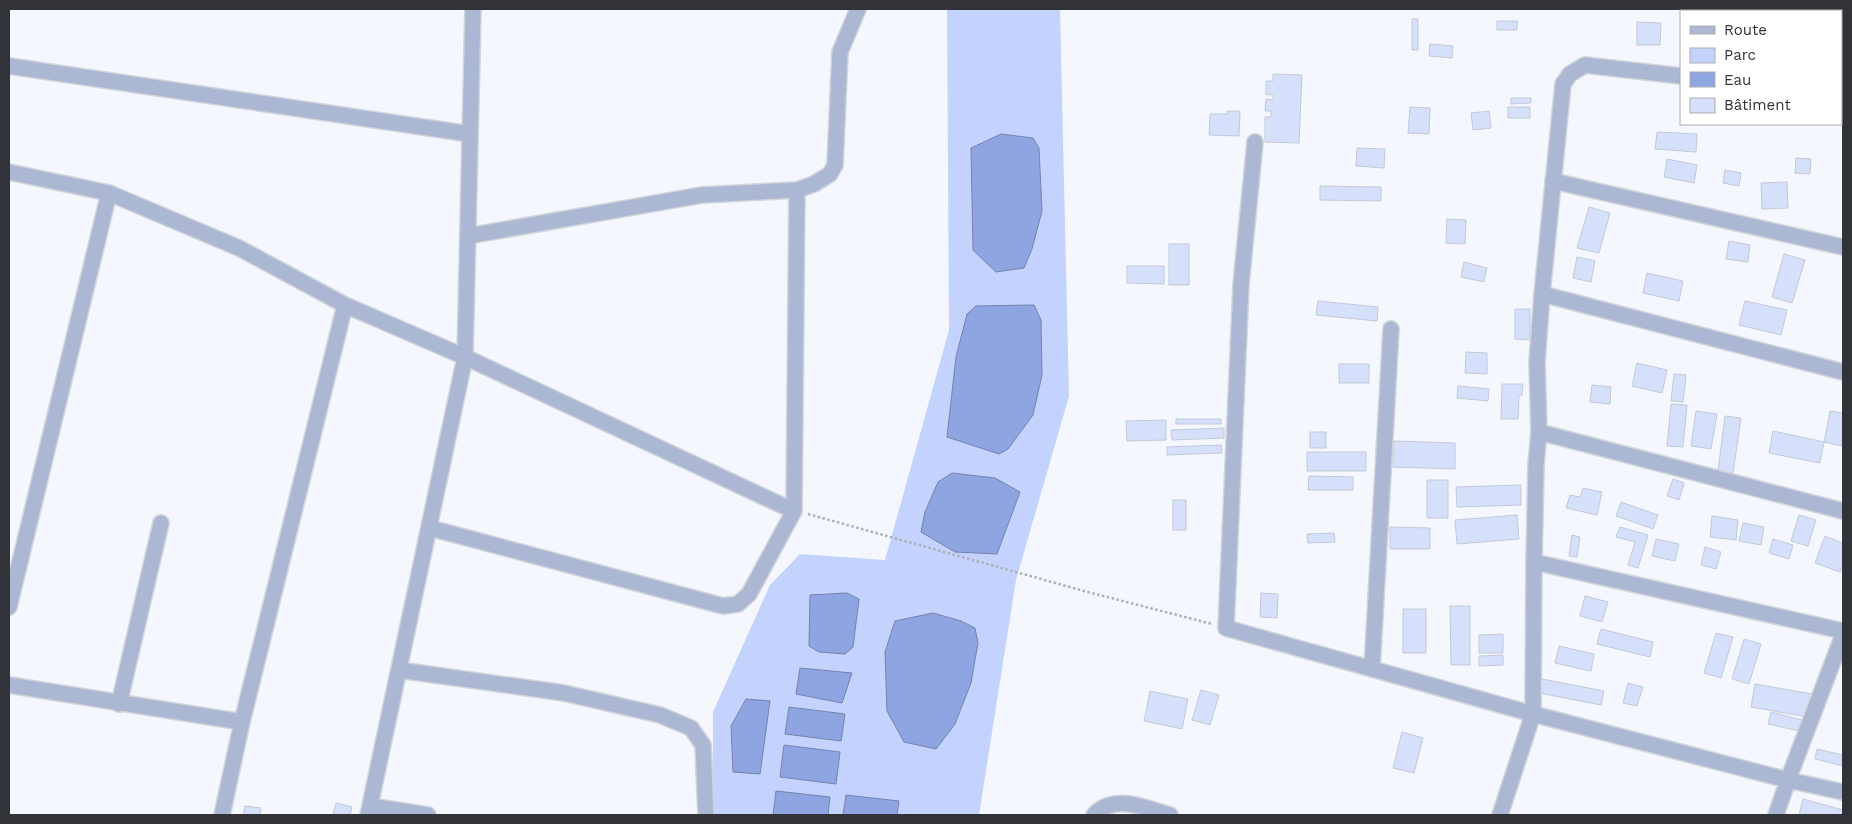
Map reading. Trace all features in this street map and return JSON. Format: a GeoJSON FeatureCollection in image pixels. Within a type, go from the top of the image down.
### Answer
{"type":"FeatureCollection","features":[{"type":"Feature","properties":{"kind":"street"},"geometry":{"type":"LineString","coordinates":[[428,815],[369,811],[465,357],[473,9]]}},
{"type":"Feature","properties":{"kind":"street"},"geometry":{"type":"LineString","coordinates":[[468,236],[702,195],[797,190],[814,184],[830,174],[835,165],[840,52],[858,9]]}},
{"type":"Feature","properties":{"kind":"street"},"geometry":{"type":"LineString","coordinates":[[1500,815],[1533,714],[1536,464],[1539,432],[1537,362],[1563,84],[1570,74],[1585,65],[1680,76]]}},
{"type":"Feature","properties":{"kind":"street"},"geometry":{"type":"LineString","coordinates":[[9,66],[470,134]]}},
{"type":"Feature","properties":{"kind":"street"},"geometry":{"type":"LineString","coordinates":[[1255,142],[1241,285],[1226,628],[1533,714],[1788,780],[1843,792]]}},
{"type":"Feature","properties":{"kind":"street"},"geometry":{"type":"LineString","coordinates":[[9,172],[110,193],[239,248],[345,305],[465,357],[794,510]]}},
{"type":"Feature","properties":{"kind":"street"},"geometry":{"type":"LineString","coordinates":[[1553,180],[1843,247]]}},
{"type":"Feature","properties":{"kind":"street"},"geometry":{"type":"LineString","coordinates":[[430,528],[722,606],[738,604],[749,594],[794,510],[797,190]]}},
{"type":"Feature","properties":{"kind":"street"},"geometry":{"type":"LineString","coordinates":[[9,607],[110,193]]}},
{"type":"Feature","properties":{"kind":"street"},"geometry":{"type":"LineString","coordinates":[[1542,294],[1843,372]]}},
{"type":"Feature","properties":{"kind":"street"},"geometry":{"type":"LineString","coordinates":[[222,815],[242,722],[345,305]]}},
{"type":"Feature","properties":{"kind":"street"},"geometry":{"type":"LineString","coordinates":[[1372,669],[1391,329]]}},
{"type":"Feature","properties":{"kind":"street"},"geometry":{"type":"LineString","coordinates":[[1539,432],[1843,511]]}},
{"type":"Feature","properties":{"kind":"street"},"geometry":{"type":"LineString","coordinates":[[119,704],[161,523]]}},
{"type":"Feature","properties":{"kind":"street"},"geometry":{"type":"LineString","coordinates":[[1534,562],[1843,631]]}},
{"type":"Feature","properties":{"kind":"street"},"geometry":{"type":"LineString","coordinates":[[1776,815],[1843,635]]}},
{"type":"Feature","properties":{"kind":"street"},"geometry":{"type":"LineString","coordinates":[[399,670],[564,693],[660,716],[691,728],[703,745],[706,815]]}},
{"type":"Feature","properties":{"kind":"street"},"geometry":{"type":"LineString","coordinates":[[9,685],[119,704],[242,722]]}},
{"type":"Feature","properties":{"kind":"street"},"geometry":{"type":"LineString","coordinates":[[1094,815],[1109,804],[1126,803],[1170,815]]}},
{"type":"Feature","properties":{"kind":"path"},"geometry":{"type":"LineString","coordinates":[[794,510],[1075,589],[1226,628]]}},
{"type":"Feature","properties":{"kind":"green space"},"geometry":{"type":"Polygon","coordinates":[[[947,9],[1060,9],[1069,396],[1016,580],[979,815],[713,815],[713,712],[770,585],[800,554],[885,560],[949,330],[947,9]]]}},
{"type":"Feature","properties":{"kind":"water"},"geometry":{"type":"Polygon","coordinates":[[[1001,134],[1033,138],[1039,148],[1042,211],[1032,249],[1024,268],[996,272],[973,250],[971,148],[1001,134]]]}},
{"type":"Feature","properties":{"kind":"water"},"geometry":{"type":"Polygon","coordinates":[[[1034,305],[1041,320],[1042,375],[1033,415],[1008,449],[999,454],[947,437],[956,357],[967,314],[976,306],[1034,305]]]}},
{"type":"Feature","properties":{"kind":"water"},"geometry":{"type":"Polygon","coordinates":[[[952,473],[995,478],[1020,492],[997,554],[955,552],[921,532],[925,512],[938,482],[952,473]]]}},
{"type":"Feature","properties":{"kind":"water"},"geometry":{"type":"Polygon","coordinates":[[[847,593],[859,599],[853,647],[845,654],[819,652],[809,646],[810,595],[847,593]]]}},
{"type":"Feature","properties":{"kind":"water"},"geometry":{"type":"Polygon","coordinates":[[[933,613],[961,621],[975,628],[978,643],[971,683],[955,724],[936,749],[904,742],[887,711],[885,652],[895,621],[933,613]]]}},
{"type":"Feature","properties":{"kind":"water"},"geometry":{"type":"Polygon","coordinates":[[[800,668],[852,673],[842,703],[796,694],[800,668]]]}},
{"type":"Feature","properties":{"kind":"water"},"geometry":{"type":"Polygon","coordinates":[[[746,699],[770,701],[760,774],[733,772],[731,726],[746,699]]]}},
{"type":"Feature","properties":{"kind":"water"},"geometry":{"type":"Polygon","coordinates":[[[789,707],[845,714],[841,741],[785,734],[789,707]]]}},
{"type":"Feature","properties":{"kind":"water"},"geometry":{"type":"Polygon","coordinates":[[[784,745],[840,752],[836,784],[780,777],[784,745]]]}},
{"type":"Feature","properties":{"kind":"water"},"geometry":{"type":"Polygon","coordinates":[[[776,791],[830,797],[828,815],[773,815],[776,791]]]}},
{"type":"Feature","properties":{"kind":"water"},"geometry":{"type":"Polygon","coordinates":[[[846,795],[899,801],[897,815],[843,815],[846,795]]]}},
{"type":"Feature","properties":{"kind":"building"},"geometry":{"type":"Polygon","coordinates":[[[1412,19],[1418,19],[1418,50],[1412,50],[1412,19]]]}},
{"type":"Feature","properties":{"kind":"building"},"geometry":{"type":"Polygon","coordinates":[[[1497,21],[1517,21],[1517,30],[1497,30],[1497,21]]]}},
{"type":"Feature","properties":{"kind":"building"},"geometry":{"type":"Polygon","coordinates":[[[1637,22],[1661,23],[1660,45],[1637,45],[1637,22]]]}},
{"type":"Feature","properties":{"kind":"building"},"geometry":{"type":"Polygon","coordinates":[[[1430,44],[1453,46],[1452,58],[1429,56],[1430,44]]]}},
{"type":"Feature","properties":{"kind":"building"},"geometry":{"type":"Polygon","coordinates":[[[1273,74],[1302,75],[1299,143],[1265,142],[1265,117],[1271,117],[1271,111],[1265,111],[1266,99],[1273,100],[1273,95],[1266,94],[1266,81],[1273,81],[1273,74]]]}},
{"type":"Feature","properties":{"kind":"building"},"geometry":{"type":"Polygon","coordinates":[[[1511,98],[1531,98],[1531,103],[1511,104],[1511,98]]]}},
{"type":"Feature","properties":{"kind":"building"},"geometry":{"type":"Polygon","coordinates":[[[1410,107],[1430,108],[1429,134],[1408,133],[1410,107]]]}},
{"type":"Feature","properties":{"kind":"building"},"geometry":{"type":"Polygon","coordinates":[[[1508,107],[1530,107],[1530,118],[1508,118],[1508,107]]]}},
{"type":"Feature","properties":{"kind":"building"},"geometry":{"type":"Polygon","coordinates":[[[1227,111],[1240,111],[1239,136],[1209,135],[1210,114],[1227,114],[1227,111]]]}},
{"type":"Feature","properties":{"kind":"building"},"geometry":{"type":"Polygon","coordinates":[[[1489,111],[1491,128],[1473,130],[1471,113],[1489,111]]]}},
{"type":"Feature","properties":{"kind":"building"},"geometry":{"type":"Polygon","coordinates":[[[1657,132],[1697,134],[1696,152],[1655,149],[1657,132]]]}},
{"type":"Feature","properties":{"kind":"building"},"geometry":{"type":"Polygon","coordinates":[[[1357,148],[1385,149],[1384,168],[1356,166],[1357,148]]]}},
{"type":"Feature","properties":{"kind":"building"},"geometry":{"type":"Polygon","coordinates":[[[1796,158],[1811,159],[1810,174],[1795,173],[1796,158]]]}},
{"type":"Feature","properties":{"kind":"building"},"geometry":{"type":"Polygon","coordinates":[[[1667,159],[1697,165],[1694,183],[1664,177],[1667,159]]]}},
{"type":"Feature","properties":{"kind":"building"},"geometry":{"type":"Polygon","coordinates":[[[1725,170],[1741,173],[1739,186],[1723,183],[1725,170]]]}},
{"type":"Feature","properties":{"kind":"building"},"geometry":{"type":"Polygon","coordinates":[[[1787,182],[1788,208],[1762,209],[1761,183],[1787,182]]]}},
{"type":"Feature","properties":{"kind":"building"},"geometry":{"type":"Polygon","coordinates":[[[1320,186],[1381,187],[1381,201],[1320,200],[1320,186]]]}},
{"type":"Feature","properties":{"kind":"building"},"geometry":{"type":"Polygon","coordinates":[[[1589,207],[1610,213],[1599,253],[1577,248],[1589,207]]]}},
{"type":"Feature","properties":{"kind":"building"},"geometry":{"type":"Polygon","coordinates":[[[1447,219],[1466,220],[1465,244],[1446,243],[1447,219]]]}},
{"type":"Feature","properties":{"kind":"building"},"geometry":{"type":"Polygon","coordinates":[[[1729,241],[1750,245],[1748,262],[1726,259],[1729,241]]]}},
{"type":"Feature","properties":{"kind":"building"},"geometry":{"type":"Polygon","coordinates":[[[1169,244],[1189,244],[1189,285],[1169,285],[1169,244]]]}},
{"type":"Feature","properties":{"kind":"building"},"geometry":{"type":"Polygon","coordinates":[[[1784,254],[1805,260],[1792,303],[1772,297],[1784,254]]]}},
{"type":"Feature","properties":{"kind":"building"},"geometry":{"type":"Polygon","coordinates":[[[1577,257],[1595,261],[1591,282],[1573,278],[1577,257]]]}},
{"type":"Feature","properties":{"kind":"building"},"geometry":{"type":"Polygon","coordinates":[[[1464,262],[1487,268],[1484,282],[1461,277],[1464,262]]]}},
{"type":"Feature","properties":{"kind":"building"},"geometry":{"type":"Polygon","coordinates":[[[1127,266],[1164,266],[1164,284],[1127,283],[1127,266]]]}},
{"type":"Feature","properties":{"kind":"building"},"geometry":{"type":"Polygon","coordinates":[[[1647,273],[1683,281],[1679,301],[1643,293],[1647,273]]]}},
{"type":"Feature","properties":{"kind":"building"},"geometry":{"type":"Polygon","coordinates":[[[1318,301],[1378,307],[1377,321],[1316,315],[1318,301]]]}},
{"type":"Feature","properties":{"kind":"building"},"geometry":{"type":"Polygon","coordinates":[[[1745,301],[1787,310],[1781,335],[1739,325],[1745,301]]]}},
{"type":"Feature","properties":{"kind":"building"},"geometry":{"type":"Polygon","coordinates":[[[1515,309],[1530,309],[1530,340],[1515,339],[1515,309]]]}},
{"type":"Feature","properties":{"kind":"building"},"geometry":{"type":"Polygon","coordinates":[[[1466,352],[1487,353],[1487,374],[1465,373],[1466,352]]]}},
{"type":"Feature","properties":{"kind":"building"},"geometry":{"type":"Polygon","coordinates":[[[1637,363],[1667,370],[1662,393],[1632,386],[1637,363]]]}},
{"type":"Feature","properties":{"kind":"building"},"geometry":{"type":"Polygon","coordinates":[[[1339,364],[1369,364],[1369,383],[1339,383],[1339,364]]]}},
{"type":"Feature","properties":{"kind":"building"},"geometry":{"type":"Polygon","coordinates":[[[1674,374],[1686,375],[1683,402],[1671,401],[1674,374]]]}},
{"type":"Feature","properties":{"kind":"building"},"geometry":{"type":"Polygon","coordinates":[[[1502,384],[1523,384],[1522,395],[1519,395],[1518,419],[1501,419],[1502,384]]]}},
{"type":"Feature","properties":{"kind":"building"},"geometry":{"type":"Polygon","coordinates":[[[1592,385],[1611,387],[1610,404],[1590,402],[1592,385]]]}},
{"type":"Feature","properties":{"kind":"building"},"geometry":{"type":"Polygon","coordinates":[[[1458,386],[1489,389],[1488,401],[1457,398],[1458,386]]]}},
{"type":"Feature","properties":{"kind":"building"},"geometry":{"type":"Polygon","coordinates":[[[1671,404],[1687,405],[1683,447],[1667,446],[1671,404]]]}},
{"type":"Feature","properties":{"kind":"building"},"geometry":{"type":"Polygon","coordinates":[[[1696,411],[1717,414],[1711,449],[1691,446],[1696,411]]]}},
{"type":"Feature","properties":{"kind":"building"},"geometry":{"type":"Polygon","coordinates":[[[1830,411],[1843,413],[1843,446],[1824,442],[1830,411]]]}},
{"type":"Feature","properties":{"kind":"building"},"geometry":{"type":"Polygon","coordinates":[[[1725,416],[1741,418],[1733,473],[1718,471],[1725,416]]]}},
{"type":"Feature","properties":{"kind":"building"},"geometry":{"type":"Polygon","coordinates":[[[1176,419],[1221,419],[1221,424],[1176,424],[1176,419]]]}},
{"type":"Feature","properties":{"kind":"building"},"geometry":{"type":"Polygon","coordinates":[[[1166,420],[1166,440],[1127,441],[1126,421],[1166,420]]]}},
{"type":"Feature","properties":{"kind":"building"},"geometry":{"type":"Polygon","coordinates":[[[1224,428],[1224,438],[1172,440],[1171,430],[1224,428]]]}},
{"type":"Feature","properties":{"kind":"building"},"geometry":{"type":"Polygon","coordinates":[[[1773,431],[1824,442],[1820,463],[1769,453],[1773,431]]]}},
{"type":"Feature","properties":{"kind":"building"},"geometry":{"type":"Polygon","coordinates":[[[1310,432],[1326,432],[1326,448],[1310,448],[1310,432]]]}},
{"type":"Feature","properties":{"kind":"building"},"geometry":{"type":"Polygon","coordinates":[[[1394,441],[1455,443],[1455,469],[1393,467],[1394,441]]]}},
{"type":"Feature","properties":{"kind":"building"},"geometry":{"type":"Polygon","coordinates":[[[1221,445],[1222,453],[1167,455],[1167,447],[1221,445]]]}},
{"type":"Feature","properties":{"kind":"building"},"geometry":{"type":"Polygon","coordinates":[[[1307,452],[1366,452],[1366,471],[1307,471],[1307,452]]]}},
{"type":"Feature","properties":{"kind":"building"},"geometry":{"type":"Polygon","coordinates":[[[1309,476],[1353,477],[1353,490],[1308,490],[1309,476]]]}},
{"type":"Feature","properties":{"kind":"building"},"geometry":{"type":"Polygon","coordinates":[[[1673,479],[1684,483],[1679,500],[1667,496],[1673,479]]]}},
{"type":"Feature","properties":{"kind":"building"},"geometry":{"type":"Polygon","coordinates":[[[1427,480],[1448,480],[1448,518],[1427,518],[1427,480]]]}},
{"type":"Feature","properties":{"kind":"building"},"geometry":{"type":"Polygon","coordinates":[[[1521,485],[1521,505],[1457,507],[1456,487],[1521,485]]]}},
{"type":"Feature","properties":{"kind":"building"},"geometry":{"type":"Polygon","coordinates":[[[1583,488],[1602,492],[1597,515],[1566,508],[1570,495],[1580,497],[1583,488]]]}},
{"type":"Feature","properties":{"kind":"building"},"geometry":{"type":"Polygon","coordinates":[[[1173,500],[1186,500],[1186,530],[1173,530],[1173,500]]]}},
{"type":"Feature","properties":{"kind":"building"},"geometry":{"type":"Polygon","coordinates":[[[1621,502],[1658,515],[1653,529],[1616,516],[1621,502]]]}},
{"type":"Feature","properties":{"kind":"building"},"geometry":{"type":"Polygon","coordinates":[[[1517,515],[1519,539],[1457,544],[1455,520],[1517,515]]]}},
{"type":"Feature","properties":{"kind":"building"},"geometry":{"type":"Polygon","coordinates":[[[1799,515],[1816,520],[1808,546],[1791,541],[1799,515]]]}},
{"type":"Feature","properties":{"kind":"building"},"geometry":{"type":"Polygon","coordinates":[[[1712,516],[1738,520],[1736,540],[1710,537],[1712,516]]]}},
{"type":"Feature","properties":{"kind":"building"},"geometry":{"type":"Polygon","coordinates":[[[1743,523],[1764,527],[1761,545],[1739,541],[1743,523]]]}},
{"type":"Feature","properties":{"kind":"building"},"geometry":{"type":"Polygon","coordinates":[[[1390,527],[1430,528],[1430,549],[1390,549],[1390,527]]]}},
{"type":"Feature","properties":{"kind":"building"},"geometry":{"type":"Polygon","coordinates":[[[1620,527],[1648,535],[1638,568],[1628,565],[1635,542],[1616,537],[1620,527]]]}},
{"type":"Feature","properties":{"kind":"building"},"geometry":{"type":"Polygon","coordinates":[[[1334,533],[1335,542],[1308,543],[1307,534],[1334,533]]]}},
{"type":"Feature","properties":{"kind":"building"},"geometry":{"type":"Polygon","coordinates":[[[1572,535],[1580,537],[1577,557],[1569,556],[1572,535]]]}},
{"type":"Feature","properties":{"kind":"building"},"geometry":{"type":"Polygon","coordinates":[[[1825,536],[1843,543],[1843,564],[1840,572],[1815,563],[1825,536]]]}},
{"type":"Feature","properties":{"kind":"building"},"geometry":{"type":"Polygon","coordinates":[[[1656,539],[1679,544],[1675,561],[1652,556],[1656,539]]]}},
{"type":"Feature","properties":{"kind":"building"},"geometry":{"type":"Polygon","coordinates":[[[1773,539],[1793,545],[1789,559],[1769,553],[1773,539]]]}},
{"type":"Feature","properties":{"kind":"building"},"geometry":{"type":"Polygon","coordinates":[[[1705,547],[1721,552],[1716,569],[1701,565],[1705,547]]]}},
{"type":"Feature","properties":{"kind":"building"},"geometry":{"type":"Polygon","coordinates":[[[1261,593],[1278,594],[1277,618],[1260,617],[1261,593]]]}},
{"type":"Feature","properties":{"kind":"building"},"geometry":{"type":"Polygon","coordinates":[[[1585,596],[1608,602],[1602,622],[1580,616],[1585,596]]]}},
{"type":"Feature","properties":{"kind":"building"},"geometry":{"type":"Polygon","coordinates":[[[1450,606],[1470,606],[1470,665],[1451,665],[1450,606]]]}},
{"type":"Feature","properties":{"kind":"building"},"geometry":{"type":"Polygon","coordinates":[[[1403,609],[1426,609],[1426,653],[1403,653],[1403,609]]]}},
{"type":"Feature","properties":{"kind":"building"},"geometry":{"type":"Polygon","coordinates":[[[1601,629],[1653,642],[1650,657],[1597,644],[1601,629]]]}},
{"type":"Feature","properties":{"kind":"building"},"geometry":{"type":"Polygon","coordinates":[[[1716,633],[1733,637],[1721,678],[1704,673],[1716,633]]]}},
{"type":"Feature","properties":{"kind":"building"},"geometry":{"type":"Polygon","coordinates":[[[1503,634],[1503,653],[1479,653],[1479,635],[1503,634]]]}},
{"type":"Feature","properties":{"kind":"building"},"geometry":{"type":"Polygon","coordinates":[[[1744,639],[1761,644],[1749,684],[1732,679],[1744,639]]]}},
{"type":"Feature","properties":{"kind":"building"},"geometry":{"type":"Polygon","coordinates":[[[1559,646],[1594,654],[1591,671],[1555,663],[1559,646]]]}},
{"type":"Feature","properties":{"kind":"building"},"geometry":{"type":"Polygon","coordinates":[[[1503,655],[1503,665],[1479,666],[1479,656],[1503,655]]]}},
{"type":"Feature","properties":{"kind":"building"},"geometry":{"type":"Polygon","coordinates":[[[1542,679],[1604,691],[1601,705],[1539,693],[1542,679]]]}},
{"type":"Feature","properties":{"kind":"building"},"geometry":{"type":"Polygon","coordinates":[[[1628,683],[1643,687],[1637,706],[1623,703],[1628,683]]]}},
{"type":"Feature","properties":{"kind":"building"},"geometry":{"type":"Polygon","coordinates":[[[1755,684],[1812,694],[1807,717],[1751,707],[1755,684]]]}},
{"type":"Feature","properties":{"kind":"building"},"geometry":{"type":"Polygon","coordinates":[[[1201,690],[1219,695],[1210,725],[1192,720],[1201,690]]]}},
{"type":"Feature","properties":{"kind":"building"},"geometry":{"type":"Polygon","coordinates":[[[1150,691],[1188,699],[1182,729],[1144,721],[1150,691]]]}},
{"type":"Feature","properties":{"kind":"building"},"geometry":{"type":"Polygon","coordinates":[[[1771,712],[1806,721],[1803,732],[1768,724],[1771,712]]]}},
{"type":"Feature","properties":{"kind":"building"},"geometry":{"type":"Polygon","coordinates":[[[1402,732],[1423,738],[1414,773],[1393,768],[1402,732]]]}},
{"type":"Feature","properties":{"kind":"building"},"geometry":{"type":"Polygon","coordinates":[[[1817,749],[1843,755],[1843,766],[1815,759],[1817,749]]]}},
{"type":"Feature","properties":{"kind":"building"},"geometry":{"type":"Polygon","coordinates":[[[1803,799],[1843,810],[1843,815],[1799,815],[1803,799]]]}},
{"type":"Feature","properties":{"kind":"building"},"geometry":{"type":"Polygon","coordinates":[[[336,803],[352,807],[350,815],[333,815],[336,803]]]}},
{"type":"Feature","properties":{"kind":"building"},"geometry":{"type":"Polygon","coordinates":[[[245,806],[261,808],[260,815],[243,815],[245,806]]]}}]}
